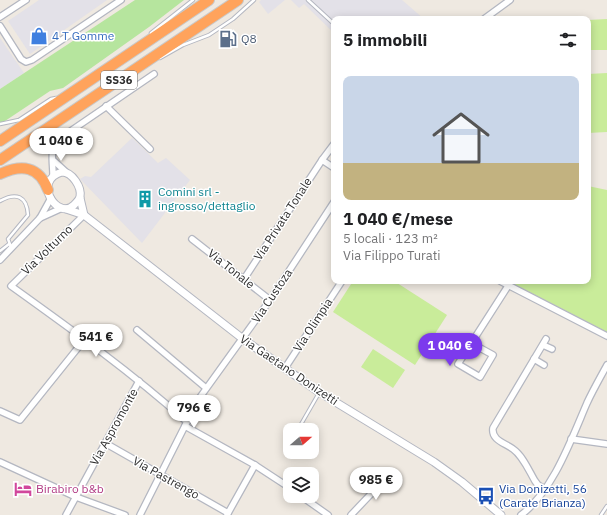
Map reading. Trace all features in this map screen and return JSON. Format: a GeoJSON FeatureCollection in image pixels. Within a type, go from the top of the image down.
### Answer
{"type":"FeatureCollection","features":[{"type":"Feature","properties":{"kind":"highway","name":"SS36"},"geometry":{"type":"LineString","coordinates":[[0,141],[209,0]]}},
{"type":"Feature","properties":{"kind":"highway","name":"SS36"},"geometry":{"type":"LineString","coordinates":[[0,160],[238,0]]}},
{"type":"Feature","properties":{"kind":"highway"},"geometry":{"type":"LineString","coordinates":[[0,174],[7,171],[25,168],[38,174],[45,183],[49,194]]}},
{"type":"Feature","properties":{"kind":"street"},"geometry":{"type":"LineString","coordinates":[[0,17],[26,0]]}},
{"type":"Feature","properties":{"kind":"street"},"geometry":{"type":"LineString","coordinates":[[0,26],[21,59],[26,62],[32,60],[121,0]]}},
{"type":"Feature","properties":{"kind":"street"},"geometry":{"type":"LineString","coordinates":[[488,16],[510,0]]}},
{"type":"Feature","properties":{"kind":"street"},"geometry":{"type":"LineString","coordinates":[[53,176],[54,161],[52,149],[56,141],[154,74]]}},
{"type":"Feature","properties":{"kind":"street"},"geometry":{"type":"LineString","coordinates":[[106,106],[150,149]]}},
{"type":"Feature","properties":{"kind":"street","name":"Via Privata Tonale"},"geometry":{"type":"LineString","coordinates":[[244,279],[331,148]]}},
{"type":"Feature","properties":{"kind":"street"},"geometry":{"type":"LineString","coordinates":[[322,160],[331,166]]}},
{"type":"Feature","properties":{"kind":"street"},"geometry":{"type":"LineString","coordinates":[[54,161],[71,175],[78,184],[84,215]]}},
{"type":"Feature","properties":{"kind":"street"},"geometry":{"type":"LineString","coordinates":[[40,218],[49,194],[49,180],[53,176],[66,172]]}},
{"type":"Feature","properties":{"kind":"street"},"geometry":{"type":"LineString","coordinates":[[49,194],[58,206],[64,209]]}},
{"type":"Feature","properties":{"kind":"street"},"geometry":{"type":"LineString","coordinates":[[0,260],[10,246],[40,218],[72,207],[80,198]]}},
{"type":"Feature","properties":{"kind":"street","name":"Via Custoza"},"geometry":{"type":"LineString","coordinates":[[140,515],[206,388],[243,340],[331,207]]}},
{"type":"Feature","properties":{"kind":"street","name":"Via Gaetano Donizetti"},"geometry":{"type":"LineString","coordinates":[[64,209],[84,215],[243,340],[319,392],[434,462],[462,482],[501,515]]}},
{"type":"Feature","properties":{"kind":"street","name":"Via Volturno"},"geometry":{"type":"LineString","coordinates":[[84,215],[11,286],[85,339]]}},
{"type":"Feature","properties":{"kind":"street","name":"Via Tonale"},"geometry":{"type":"LineString","coordinates":[[192,239],[270,300]]}},
{"type":"Feature","properties":{"kind":"street","name":"Via Olimpia"},"geometry":{"type":"LineString","coordinates":[[284,368],[340,284]]}},
{"type":"Feature","properties":{"kind":"street"},"geometry":{"type":"LineString","coordinates":[[505,284],[607,336]]}},
{"type":"Feature","properties":{"kind":"street"},"geometry":{"type":"LineString","coordinates":[[471,343],[493,355],[480,377],[458,364],[471,343],[508,286]]}},
{"type":"Feature","properties":{"kind":"street"},"geometry":{"type":"LineString","coordinates":[[137,330],[206,388]]}},
{"type":"Feature","properties":{"kind":"street"},"geometry":{"type":"LineString","coordinates":[[0,411],[20,420],[85,339],[140,381],[186,424],[283,483]]}},
{"type":"Feature","properties":{"kind":"street"},"geometry":{"type":"LineString","coordinates":[[545,489],[538,485],[515,450],[495,437],[492,428],[546,339]]}},
{"type":"Feature","properties":{"kind":"street"},"geometry":{"type":"LineString","coordinates":[[543,345],[552,349]]}},
{"type":"Feature","properties":{"kind":"street"},"geometry":{"type":"LineString","coordinates":[[534,360],[544,365]]}},
{"type":"Feature","properties":{"kind":"street"},"geometry":{"type":"LineString","coordinates":[[521,515],[529,509],[545,489],[607,365]]}},
{"type":"Feature","properties":{"kind":"street","name":"Via Aspromonte"},"geometry":{"type":"LineString","coordinates":[[66,515],[140,381]]}},
{"type":"Feature","properties":{"kind":"street"},"geometry":{"type":"LineString","coordinates":[[571,439],[607,444]]}},
{"type":"Feature","properties":{"kind":"street","name":"Via Pastrengo"},"geometry":{"type":"LineString","coordinates":[[105,443],[228,514]]}},
{"type":"Feature","properties":{"kind":"street"},"geometry":{"type":"LineString","coordinates":[[0,462],[76,497],[125,515]]}},
{"type":"Feature","properties":{"kind":"street"},"geometry":{"type":"LineString","coordinates":[[228,514],[255,465]]}},
{"type":"Feature","properties":{"kind":"street"},"geometry":{"type":"LineString","coordinates":[[351,515],[388,476]]}},
{"type":"Feature","properties":{"kind":"street"},"geometry":{"type":"LineString","coordinates":[[310,503],[321,512],[328,515]]}},
{"type":"Feature","properties":{"kind":"lane"},"geometry":{"type":"LineString","coordinates":[[149,35],[193,0]]}},
{"type":"Feature","properties":{"kind":"lane"},"geometry":{"type":"LineString","coordinates":[[158,59],[183,45],[209,35],[233,19],[254,0]]}},
{"type":"Feature","properties":{"kind":"lane"},"geometry":{"type":"LineString","coordinates":[[308,0],[331,21]]}},
{"type":"Feature","properties":{"kind":"lane"},"geometry":{"type":"LineString","coordinates":[[129,54],[145,38]]}},
{"type":"Feature","properties":{"kind":"lane"},"geometry":{"type":"LineString","coordinates":[[126,76],[153,62]]}},
{"type":"Feature","properties":{"kind":"lane"},"geometry":{"type":"LineString","coordinates":[[0,124],[19,120],[51,99],[70,94]]}},
{"type":"Feature","properties":{"kind":"lane"},"geometry":{"type":"LineString","coordinates":[[0,200],[11,196],[16,196],[23,199],[28,206],[28,215],[8,239],[10,246],[0,251]]}},
{"type":"Feature","properties":{"kind":"lane"},"geometry":{"type":"LineString","coordinates":[[302,423],[319,392]]}},
{"type":"Feature","properties":{"kind":"lane"},"geometry":{"type":"LineString","coordinates":[[601,515],[607,506]]}},
{"type":"Feature","properties":{"kind":"shaded area"},"geometry":{"type":"Polygon","coordinates":[[[39,0],[107,0],[30,54],[8,21],[39,0]]]}},
{"type":"Feature","properties":{"kind":"shaded area"},"geometry":{"type":"Polygon","coordinates":[[[261,0],[285,0],[268,14],[259,2],[261,0]]]}},
{"type":"Feature","properties":{"kind":"shaded area"},"geometry":{"type":"Polygon","coordinates":[[[291,0],[402,0],[421,16],[331,16],[331,30],[304,4],[299,8],[291,0]]]}},
{"type":"Feature","properties":{"kind":"shaded area"},"geometry":{"type":"Polygon","coordinates":[[[0,38],[24,73],[0,89],[0,38]]]}},
{"type":"Feature","properties":{"kind":"shaded area"},"geometry":{"type":"Polygon","coordinates":[[[132,138],[158,163],[166,158],[190,180],[142,243],[80,179],[85,176],[91,177],[132,138]]]}},
{"type":"Feature","properties":{"kind":"green space"},"geometry":{"type":"Polygon","coordinates":[[[135,0],[184,0],[149,27],[63,88],[50,91],[2,123],[0,122],[0,89],[135,0]]]}},
{"type":"Feature","properties":{"kind":"green space"},"geometry":{"type":"Polygon","coordinates":[[[607,19],[607,50],[591,50],[591,20],[607,19]]]}},
{"type":"Feature","properties":{"kind":"green space"},"geometry":{"type":"Polygon","coordinates":[[[607,73],[607,132],[591,133],[591,74],[607,73]]]}},
{"type":"Feature","properties":{"kind":"green space"},"geometry":{"type":"Polygon","coordinates":[[[591,187],[607,190],[607,332],[514,284],[591,284],[591,187]]]}},
{"type":"Feature","properties":{"kind":"green space"},"geometry":{"type":"Polygon","coordinates":[[[351,284],[399,284],[447,315],[415,365],[333,312],[351,284]]]}},
{"type":"Feature","properties":{"kind":"green space"},"geometry":{"type":"Polygon","coordinates":[[[373,349],[405,370],[393,388],[361,367],[373,349]]]}},
{"type":"Feature","properties":{"kind":"place","name":"4 T Gomme"},"geometry":{"type":"Point","coordinates":[39,36]}},
{"type":"Feature","properties":{"kind":"place","name":"Q8"},"geometry":{"type":"Point","coordinates":[228,39]}},
{"type":"Feature","properties":{"kind":"place","name":"Comini srl - ingrosso/dettaglio"},"geometry":{"type":"Point","coordinates":[145,199]}},
{"type":"Feature","properties":{"kind":"place","name":"Birabiro b&b"},"geometry":{"type":"Point","coordinates":[23,489]}},
{"type":"Feature","properties":{"kind":"place","name":"Via Donizetti, 56 (Carate Brianza)"},"geometry":{"type":"Point","coordinates":[486,496]}}]}
